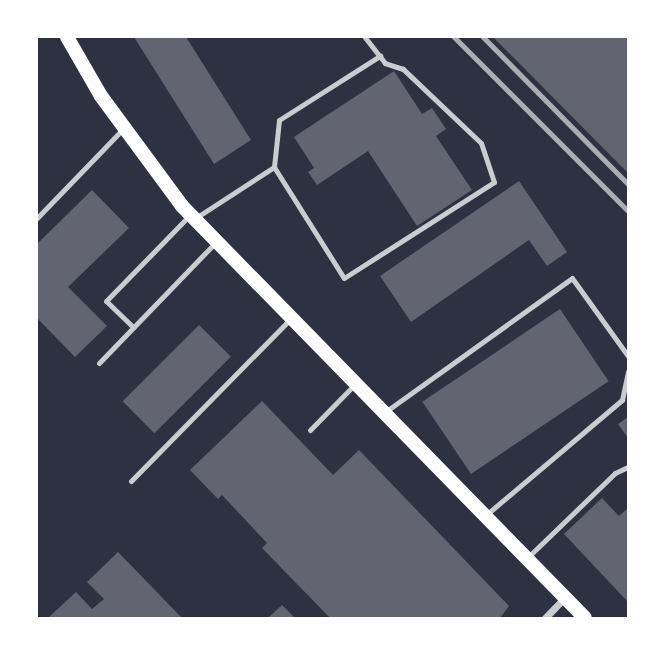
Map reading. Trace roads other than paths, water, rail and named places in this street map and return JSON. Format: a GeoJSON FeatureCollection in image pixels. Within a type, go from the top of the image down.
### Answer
{"type":"FeatureCollection","features":[{"type":"Feature","properties":{"kind":"main road"},"geometry":{"type":"LineString","coordinates":[[66,37],[124,128],[193,217],[585,618]]}},
{"type":"Feature","properties":{"kind":"street"},"geometry":{"type":"LineString","coordinates":[[545,618],[565,597]]}},
{"type":"Feature","properties":{"kind":"lane"},"geometry":{"type":"LineString","coordinates":[[365,37],[380,56],[403,69],[481,143],[494,182],[344,278],[274,167],[279,120],[380,56]]}},
{"type":"Feature","properties":{"kind":"lane"},"geometry":{"type":"LineString","coordinates":[[37,218],[124,128]]}},
{"type":"Feature","properties":{"kind":"lane"},"geometry":{"type":"LineString","coordinates":[[133,327],[106,301],[193,217],[274,167]]}},
{"type":"Feature","properties":{"kind":"lane"},"geometry":{"type":"LineString","coordinates":[[99,363],[216,242]]}},
{"type":"Feature","properties":{"kind":"lane"},"geometry":{"type":"LineString","coordinates":[[383,413],[572,278],[628,356]]}},
{"type":"Feature","properties":{"kind":"lane"},"geometry":{"type":"LineString","coordinates":[[131,481],[291,318]]}},
{"type":"Feature","properties":{"kind":"lane"},"geometry":{"type":"LineString","coordinates":[[485,516],[622,400],[628,372]]}},
{"type":"Feature","properties":{"kind":"lane"},"geometry":{"type":"LineString","coordinates":[[310,430],[355,384]]}},
{"type":"Feature","properties":{"kind":"lane"},"geometry":{"type":"LineString","coordinates":[[527,558],[615,472],[628,467]]}},
{"type":"Feature","properties":{"kind":"railway"},"geometry":{"type":"LineString","coordinates":[[454,37],[628,211]]}},
{"type":"Feature","properties":{"kind":"railway"},"geometry":{"type":"LineString","coordinates":[[483,37],[628,184]]}}]}
